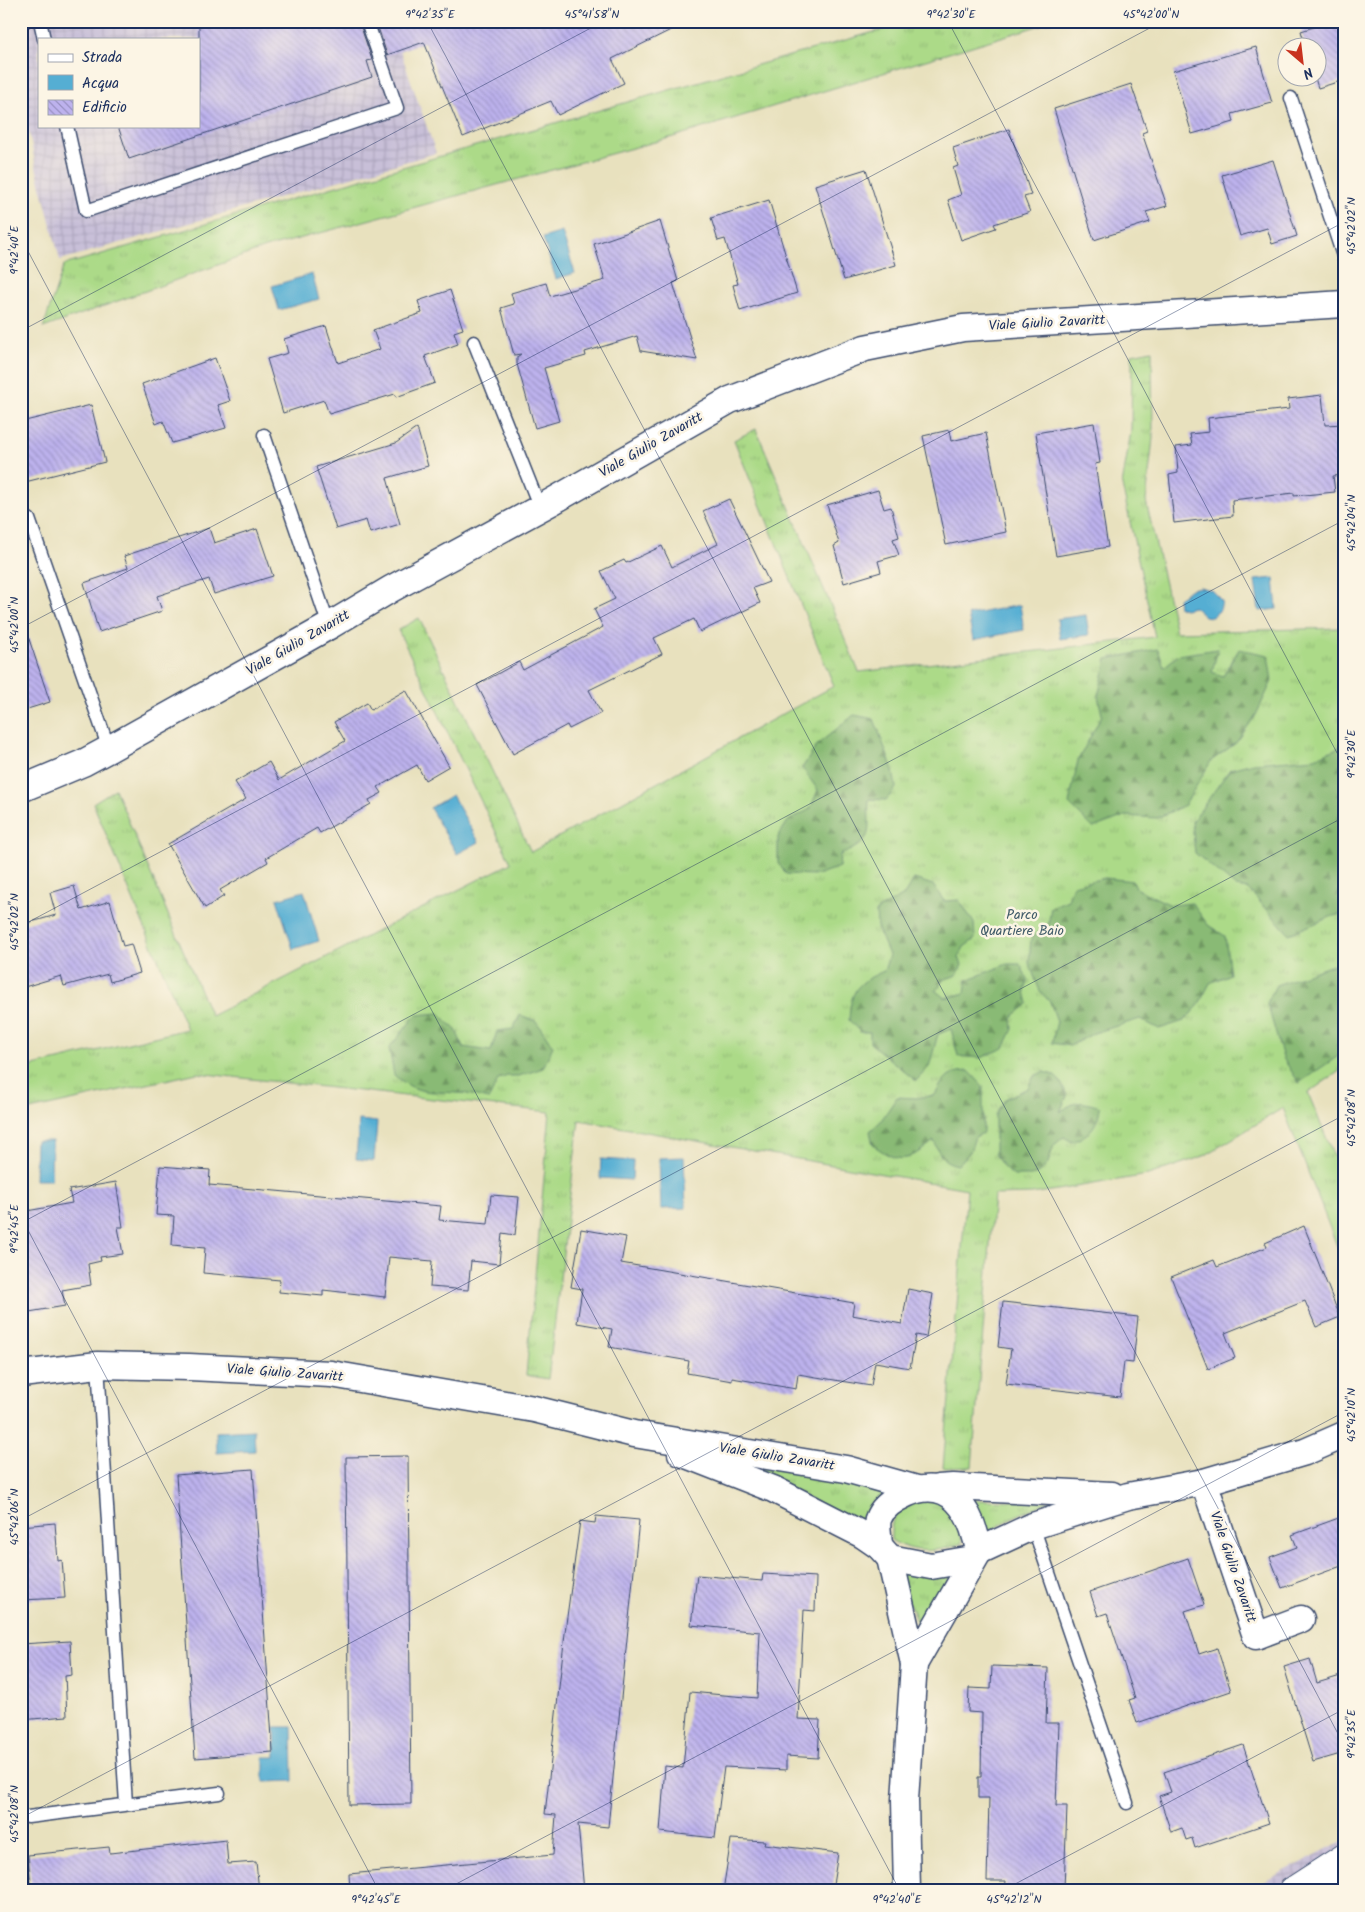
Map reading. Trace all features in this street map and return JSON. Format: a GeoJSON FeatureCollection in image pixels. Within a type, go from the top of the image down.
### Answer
{"type":"FeatureCollection","features":[{"type":"Feature","properties":{"kind":"street","name":"Viale Giulio Zavaritt"},"geometry":{"type":"LineString","coordinates":[[21,789],[109,749],[730,400],[865,348],[963,328],[1344,304]]}},
{"type":"Feature","properties":{"kind":"street","name":"Viale Giulio Zavaritt"},"geometry":{"type":"LineString","coordinates":[[21,1374],[98,1366],[189,1367],[331,1374],[534,1409],[634,1434],[846,1469],[928,1489],[960,1487],[1128,1496]]}},
{"type":"Feature","properties":{"kind":"street","name":"Viale Giulio Zavaritt"},"geometry":{"type":"LineString","coordinates":[[634,1434],[773,1489],[863,1535],[884,1552]]}},
{"type":"Feature","properties":{"kind":"street","name":"Viale Giulio Zavaritt"},"geometry":{"type":"LineString","coordinates":[[976,1555],[1033,1526],[1128,1496],[1204,1482],[1305,1452],[1344,1435]]}},
{"type":"Feature","properties":{"kind":"street","name":"Viale Giulio Zavaritt"},"geometry":{"type":"LineString","coordinates":[[1204,1482],[1256,1636],[1301,1620]]}},
{"type":"Feature","properties":{"kind":"street"},"geometry":{"type":"LineString","coordinates":[[907,1891],[905,1800],[914,1664],[884,1552],[878,1520],[892,1500],[928,1489],[959,1501],[975,1527],[976,1555],[914,1664]]}},
{"type":"Feature","properties":{"kind":"street"},"geometry":{"type":"LineString","coordinates":[[884,1552],[931,1566],[976,1555]]}},
{"type":"Feature","properties":{"kind":"street"},"geometry":{"type":"LineString","coordinates":[[1293,1891],[1344,1858]]}},
{"type":"Feature","properties":{"kind":"street"},"geometry":{"type":"LineString","coordinates":[[1331,1891],[1344,1882]]}},
{"type":"Feature","properties":{"kind":"lane"},"geometry":{"type":"LineString","coordinates":[[40,21],[44,38]]}},
{"type":"Feature","properties":{"kind":"lane"},"geometry":{"type":"LineString","coordinates":[[67,128],[86,211],[397,108],[367,21]]}},
{"type":"Feature","properties":{"kind":"lane"},"geometry":{"type":"LineString","coordinates":[[1292,98],[1344,260]]}},
{"type":"Feature","properties":{"kind":"lane"},"geometry":{"type":"LineString","coordinates":[[474,342],[540,508]]}},
{"type":"Feature","properties":{"kind":"lane"},"geometry":{"type":"LineString","coordinates":[[264,435],[329,626]]}},
{"type":"Feature","properties":{"kind":"lane"},"geometry":{"type":"LineString","coordinates":[[29,519],[109,749]]}},
{"type":"Feature","properties":{"kind":"lane"},"geometry":{"type":"LineString","coordinates":[[98,1366],[126,1804]]}},
{"type":"Feature","properties":{"kind":"lane"},"geometry":{"type":"LineString","coordinates":[[1033,1526],[1127,1802]]}},
{"type":"Feature","properties":{"kind":"lane"},"geometry":{"type":"LineString","coordinates":[[28,1817],[219,1793]]}},
{"type":"Feature","properties":{"kind":"shaded area"},"geometry":{"type":"Polygon","coordinates":[[[21,21],[390,21],[436,153],[60,260],[36,167],[21,94],[21,21]]]}},
{"type":"Feature","properties":{"kind":"shaded area"},"geometry":{"type":"Polygon","coordinates":[[[1344,1840],[1344,1891],[1246,1891],[1300,1863],[1344,1840]]]}},
{"type":"Feature","properties":{"kind":"green space"},"geometry":{"type":"Polygon","coordinates":[[[913,21],[1054,21],[673,137],[265,248],[43,328],[64,265],[913,21]]]}},
{"type":"Feature","properties":{"kind":"green space","name":"Parco Quartiere Baio"},"geometry":{"type":"Polygon","coordinates":[[[1152,350],[1153,438],[1146,501],[1176,632],[1344,628],[1344,1068],[1308,1093],[1344,1181],[1344,1264],[1283,1108],[1204,1156],[1148,1175],[1032,1194],[994,1195],[972,1467],[943,1468],[967,1189],[579,1120],[548,1379],[526,1375],[550,1112],[197,1073],[21,1112],[21,1069],[187,1029],[93,803],[115,789],[211,1016],[511,863],[398,630],[419,618],[531,852],[834,686],[734,440],[756,429],[859,672],[1155,637],[1122,485],[1131,431],[1132,354],[1152,350]]]}},
{"type":"Feature","properties":{"kind":"green space"},"geometry":{"type":"Polygon","coordinates":[[[1158,649],[1164,667],[1178,655],[1218,649],[1212,672],[1223,676],[1239,649],[1268,655],[1272,681],[1256,715],[1236,743],[1211,761],[1185,805],[1157,818],[1125,816],[1093,828],[1069,804],[1078,760],[1102,715],[1098,696],[1107,659],[1158,649]]]}},
{"type":"Feature","properties":{"kind":"green space"},"geometry":{"type":"Polygon","coordinates":[[[854,715],[874,719],[893,770],[896,788],[886,800],[869,799],[868,834],[860,844],[840,855],[839,867],[817,875],[786,874],[778,863],[778,837],[788,821],[810,809],[818,790],[802,768],[818,744],[854,715]]]}},
{"type":"Feature","properties":{"kind":"green space"},"geometry":{"type":"Polygon","coordinates":[[[1344,745],[1344,914],[1333,916],[1289,934],[1248,889],[1236,887],[1195,853],[1192,822],[1230,769],[1253,763],[1315,758],[1344,745]]]}},
{"type":"Feature","properties":{"kind":"green space"},"geometry":{"type":"Polygon","coordinates":[[[1105,878],[1133,881],[1137,889],[1171,905],[1192,903],[1208,925],[1225,936],[1230,974],[1210,983],[1198,1006],[1184,1021],[1159,1029],[1140,1019],[1094,1033],[1070,1046],[1052,1043],[1057,1021],[1050,1002],[1040,991],[1029,963],[1031,938],[1048,926],[1051,907],[1068,900],[1073,885],[1105,878]]]}},
{"type":"Feature","properties":{"kind":"green space"},"geometry":{"type":"Polygon","coordinates":[[[914,879],[933,885],[944,901],[959,900],[974,923],[975,939],[964,947],[959,957],[962,965],[957,975],[943,980],[936,991],[945,998],[965,993],[967,980],[1007,964],[1020,964],[1028,980],[1025,991],[1028,1004],[1012,1017],[1013,1029],[1004,1048],[981,1058],[958,1056],[951,1029],[938,1034],[929,1067],[916,1081],[870,1043],[870,1032],[860,1032],[849,1020],[851,1001],[857,989],[867,979],[884,971],[889,955],[877,927],[876,911],[904,895],[914,879]]]}},
{"type":"Feature","properties":{"kind":"green space"},"geometry":{"type":"Polygon","coordinates":[[[1344,961],[1344,1052],[1299,1083],[1283,1058],[1267,1003],[1276,985],[1344,961]]]}},
{"type":"Feature","properties":{"kind":"green space"},"geometry":{"type":"Polygon","coordinates":[[[439,1013],[456,1030],[463,1047],[491,1051],[497,1031],[513,1029],[520,1015],[536,1021],[553,1046],[543,1068],[519,1076],[507,1076],[498,1080],[489,1099],[466,1094],[431,1092],[417,1089],[394,1075],[389,1048],[416,1015],[439,1013]]]}},
{"type":"Feature","properties":{"kind":"green space"},"geometry":{"type":"Polygon","coordinates":[[[969,1071],[983,1086],[983,1133],[975,1137],[970,1152],[958,1165],[948,1162],[942,1157],[934,1141],[910,1157],[904,1158],[891,1156],[873,1145],[870,1131],[880,1122],[897,1097],[916,1098],[935,1095],[944,1080],[951,1074],[969,1071]]]}},
{"type":"Feature","properties":{"kind":"green space"},"geometry":{"type":"Polygon","coordinates":[[[1043,1072],[1056,1077],[1065,1091],[1067,1096],[1060,1112],[1070,1105],[1083,1103],[1100,1107],[1099,1113],[1092,1129],[1084,1136],[1072,1142],[1064,1137],[1054,1145],[1048,1163],[1039,1173],[1031,1176],[1014,1176],[1004,1168],[995,1155],[995,1115],[1005,1099],[1028,1088],[1034,1076],[1043,1072]]]}},
{"type":"Feature","properties":{"kind":"green space"},"geometry":{"type":"Polygon","coordinates":[[[767,1464],[886,1489],[869,1529],[746,1468],[767,1464]]]}},
{"type":"Feature","properties":{"kind":"green space"},"geometry":{"type":"Polygon","coordinates":[[[932,1496],[957,1514],[962,1543],[944,1549],[917,1550],[891,1540],[891,1529],[896,1514],[906,1506],[932,1496]]]}},
{"type":"Feature","properties":{"kind":"green space"},"geometry":{"type":"Polygon","coordinates":[[[971,1500],[1050,1501],[1011,1518],[985,1535],[971,1500]]]}},
{"type":"Feature","properties":{"kind":"green space"},"geometry":{"type":"Polygon","coordinates":[[[897,1571],[952,1573],[920,1631],[897,1571]]]}},
{"type":"Feature","properties":{"kind":"water"},"geometry":{"type":"Polygon","coordinates":[[[562,232],[575,273],[556,279],[543,238],[562,232]]]}},
{"type":"Feature","properties":{"kind":"water"},"geometry":{"type":"Polygon","coordinates":[[[312,274],[319,299],[279,310],[272,286],[312,274]]]}},
{"type":"Feature","properties":{"kind":"water"},"geometry":{"type":"Polygon","coordinates":[[[1274,578],[1277,609],[1259,611],[1255,580],[1274,578]]]}},
{"type":"Feature","properties":{"kind":"water"},"geometry":{"type":"Polygon","coordinates":[[[1200,587],[1211,590],[1222,601],[1220,610],[1212,617],[1204,616],[1194,607],[1184,609],[1179,607],[1178,598],[1191,589],[1200,587]]]}},
{"type":"Feature","properties":{"kind":"water"},"geometry":{"type":"Polygon","coordinates":[[[1020,605],[1024,630],[973,640],[968,615],[1020,605]]]}},
{"type":"Feature","properties":{"kind":"water"},"geometry":{"type":"Polygon","coordinates":[[[1086,615],[1089,635],[1060,639],[1057,619],[1086,615]]]}},
{"type":"Feature","properties":{"kind":"water"},"geometry":{"type":"Polygon","coordinates":[[[452,795],[479,842],[457,854],[430,808],[452,795]]]}},
{"type":"Feature","properties":{"kind":"water"},"geometry":{"type":"Polygon","coordinates":[[[304,891],[319,941],[293,949],[277,899],[304,891]]]}},
{"type":"Feature","properties":{"kind":"water"},"geometry":{"type":"Polygon","coordinates":[[[359,1120],[377,1122],[374,1161],[356,1159],[359,1120]]]}},
{"type":"Feature","properties":{"kind":"water"},"geometry":{"type":"Polygon","coordinates":[[[36,1141],[52,1141],[51,1180],[35,1180],[36,1141]]]}},
{"type":"Feature","properties":{"kind":"water"},"geometry":{"type":"Polygon","coordinates":[[[684,1157],[686,1208],[661,1209],[659,1158],[684,1157]]]}},
{"type":"Feature","properties":{"kind":"water"},"geometry":{"type":"Polygon","coordinates":[[[601,1159],[633,1161],[632,1180],[600,1178],[601,1159]]]}},
{"type":"Feature","properties":{"kind":"water"},"geometry":{"type":"Polygon","coordinates":[[[254,1430],[255,1451],[217,1453],[216,1432],[254,1430]]]}},
{"type":"Feature","properties":{"kind":"water"},"geometry":{"type":"Polygon","coordinates":[[[275,1727],[292,1727],[293,1781],[264,1782],[264,1757],[276,1757],[275,1727]]]}},
{"type":"Feature","properties":{"kind":"building"},"geometry":{"type":"Polygon","coordinates":[[[199,21],[359,21],[372,60],[367,61],[372,77],[129,159],[119,128],[200,128],[199,21]]]}},
{"type":"Feature","properties":{"kind":"building"},"geometry":{"type":"Polygon","coordinates":[[[376,21],[689,21],[612,59],[624,83],[558,115],[551,101],[463,137],[424,42],[387,55],[376,21]]]}},
{"type":"Feature","properties":{"kind":"building"},"geometry":{"type":"Polygon","coordinates":[[[1333,21],[1344,21],[1344,80],[1328,85],[1328,38],[1303,38],[1301,31],[1333,21]]]}},
{"type":"Feature","properties":{"kind":"building"},"geometry":{"type":"Polygon","coordinates":[[[1256,47],[1272,103],[1232,114],[1234,122],[1192,134],[1173,71],[1256,47]]]}},
{"type":"Feature","properties":{"kind":"building"},"geometry":{"type":"Polygon","coordinates":[[[1131,84],[1147,131],[1142,133],[1167,206],[1146,212],[1150,222],[1094,240],[1054,109],[1131,84]]]}},
{"type":"Feature","properties":{"kind":"building"},"geometry":{"type":"Polygon","coordinates":[[[1009,129],[1031,195],[1024,197],[1030,212],[994,224],[996,228],[961,240],[948,200],[961,195],[953,168],[958,166],[953,148],[1009,129]]]}},
{"type":"Feature","properties":{"kind":"building"},"geometry":{"type":"Polygon","coordinates":[[[1273,160],[1297,236],[1272,244],[1267,228],[1240,236],[1222,175],[1273,160]]]}},
{"type":"Feature","properties":{"kind":"building"},"geometry":{"type":"Polygon","coordinates":[[[866,169],[896,265],[844,280],[815,185],[866,169]]]}},
{"type":"Feature","properties":{"kind":"building"},"geometry":{"type":"Polygon","coordinates":[[[769,200],[797,293],[740,311],[733,285],[738,284],[725,239],[718,241],[711,218],[769,200]]]}},
{"type":"Feature","properties":{"kind":"building"},"geometry":{"type":"Polygon","coordinates":[[[660,221],[678,281],[673,283],[697,360],[641,351],[637,336],[585,352],[586,356],[544,368],[559,421],[535,428],[517,364],[517,357],[521,354],[514,355],[501,308],[514,304],[511,293],[546,283],[550,296],[605,280],[594,244],[660,221]]]}},
{"type":"Feature","properties":{"kind":"building"},"geometry":{"type":"Polygon","coordinates":[[[450,290],[463,329],[454,332],[458,344],[425,356],[435,383],[396,397],[395,394],[329,414],[324,400],[283,413],[267,359],[288,353],[284,339],[326,326],[338,363],[380,349],[373,330],[422,313],[418,301],[450,290]]]}},
{"type":"Feature","properties":{"kind":"building"},"geometry":{"type":"Polygon","coordinates":[[[215,358],[230,401],[218,405],[226,428],[172,443],[163,421],[156,424],[142,384],[215,358]]]}},
{"type":"Feature","properties":{"kind":"building"},"geometry":{"type":"Polygon","coordinates":[[[1322,395],[1325,425],[1344,424],[1344,475],[1333,476],[1335,492],[1294,496],[1294,493],[1232,500],[1233,516],[1174,523],[1169,475],[1178,473],[1176,447],[1192,445],[1190,434],[1209,432],[1208,418],[1289,409],[1288,399],[1322,395]]]}},
{"type":"Feature","properties":{"kind":"building"},"geometry":{"type":"Polygon","coordinates":[[[91,405],[105,462],[21,483],[21,422],[91,405]]]}},
{"type":"Feature","properties":{"kind":"building"},"geometry":{"type":"Polygon","coordinates":[[[1094,423],[1100,463],[1095,464],[1108,547],[1056,556],[1036,433],[1094,423]]]}},
{"type":"Feature","properties":{"kind":"building"},"geometry":{"type":"Polygon","coordinates":[[[417,428],[428,466],[387,478],[400,524],[370,533],[366,520],[336,529],[316,467],[396,443],[417,428]]]}},
{"type":"Feature","properties":{"kind":"building"},"geometry":{"type":"Polygon","coordinates":[[[949,430],[951,441],[986,433],[1006,532],[946,545],[923,436],[949,430]]]}},
{"type":"Feature","properties":{"kind":"building"},"geometry":{"type":"Polygon","coordinates":[[[878,490],[884,509],[891,507],[899,537],[893,539],[899,555],[878,561],[881,572],[844,583],[834,546],[839,543],[827,505],[878,490]]]}},
{"type":"Feature","properties":{"kind":"building"},"geometry":{"type":"Polygon","coordinates":[[[729,499],[769,582],[753,588],[760,603],[700,632],[694,619],[654,638],[662,654],[589,690],[601,713],[569,729],[567,725],[513,754],[477,685],[519,662],[523,670],[603,627],[594,609],[615,599],[601,571],[624,560],[626,563],[662,546],[672,567],[718,544],[703,511],[729,499]]]}},
{"type":"Feature","properties":{"kind":"building"},"geometry":{"type":"Polygon","coordinates":[[[209,528],[214,543],[257,529],[273,576],[214,594],[209,579],[157,596],[162,611],[99,632],[84,583],[128,568],[124,556],[209,528]]]}},
{"type":"Feature","properties":{"kind":"building"},"geometry":{"type":"Polygon","coordinates":[[[21,630],[26,630],[50,702],[21,711],[21,630]]]}},
{"type":"Feature","properties":{"kind":"building"},"geometry":{"type":"Polygon","coordinates":[[[406,690],[449,766],[425,780],[417,765],[378,787],[382,793],[369,800],[371,804],[320,833],[317,828],[266,858],[268,862],[220,890],[224,896],[205,908],[168,844],[246,799],[235,782],[269,762],[279,780],[345,741],[334,722],[367,703],[371,710],[406,690]]]}},
{"type":"Feature","properties":{"kind":"building"},"geometry":{"type":"Polygon","coordinates":[[[74,886],[81,910],[110,901],[123,946],[131,944],[140,973],[110,982],[108,974],[64,986],[61,976],[21,988],[21,925],[56,915],[50,893],[74,886]]]}},
{"type":"Feature","properties":{"kind":"building"},"geometry":{"type":"Polygon","coordinates":[[[160,1166],[210,1170],[209,1185],[441,1206],[439,1220],[488,1224],[491,1195],[519,1197],[515,1235],[502,1233],[499,1264],[471,1261],[468,1290],[430,1287],[432,1261],[389,1257],[385,1297],[323,1290],[323,1296],[279,1292],[280,1280],[203,1273],[205,1248],[172,1245],[174,1216],[156,1215],[160,1166]]]}},
{"type":"Feature","properties":{"kind":"building"},"geometry":{"type":"Polygon","coordinates":[[[116,1182],[123,1227],[118,1227],[123,1254],[100,1257],[101,1261],[88,1264],[91,1285],[62,1290],[65,1306],[29,1312],[24,1280],[21,1280],[21,1212],[72,1203],[69,1190],[116,1182]]]}},
{"type":"Feature","properties":{"kind":"building"},"geometry":{"type":"Polygon","coordinates":[[[1304,1226],[1340,1317],[1316,1327],[1305,1301],[1225,1333],[1235,1358],[1208,1369],[1171,1277],[1214,1260],[1217,1267],[1267,1247],[1265,1243],[1304,1226]]]}},
{"type":"Feature","properties":{"kind":"building"},"geometry":{"type":"Polygon","coordinates":[[[581,1229],[626,1237],[621,1263],[854,1303],[852,1315],[902,1324],[908,1289],[933,1294],[926,1337],[916,1335],[910,1368],[875,1362],[871,1386],[798,1374],[796,1389],[732,1378],[732,1381],[687,1373],[689,1361],[609,1347],[612,1329],[577,1323],[582,1289],[571,1287],[581,1229]]]}},
{"type":"Feature","properties":{"kind":"building"},"geometry":{"type":"Polygon","coordinates":[[[1003,1302],[1138,1317],[1133,1363],[1124,1362],[1120,1397],[1006,1384],[1011,1349],[998,1347],[1003,1302]]]}},
{"type":"Feature","properties":{"kind":"building"},"geometry":{"type":"Polygon","coordinates":[[[408,1456],[411,1804],[349,1805],[346,1457],[408,1456]]]}},
{"type":"Feature","properties":{"kind":"building"},"geometry":{"type":"Polygon","coordinates":[[[253,1469],[273,1752],[195,1758],[176,1475],[253,1469]]]}},
{"type":"Feature","properties":{"kind":"building"},"geometry":{"type":"Polygon","coordinates":[[[596,1516],[639,1520],[608,1827],[578,1824],[584,1891],[350,1891],[349,1874],[553,1855],[556,1815],[545,1814],[566,1624],[580,1521],[595,1523],[596,1516]]]}},
{"type":"Feature","properties":{"kind":"building"},"geometry":{"type":"Polygon","coordinates":[[[1344,1516],[1344,1565],[1282,1588],[1270,1557],[1297,1547],[1292,1535],[1344,1516]]]}},
{"type":"Feature","properties":{"kind":"building"},"geometry":{"type":"Polygon","coordinates":[[[55,1523],[58,1561],[62,1560],[65,1598],[21,1600],[21,1526],[55,1523]]]}},
{"type":"Feature","properties":{"kind":"building"},"geometry":{"type":"Polygon","coordinates":[[[1188,1558],[1204,1605],[1185,1611],[1199,1654],[1217,1648],[1231,1691],[1137,1723],[1129,1700],[1135,1698],[1107,1613],[1098,1616],[1090,1592],[1188,1558]]]}},
{"type":"Feature","properties":{"kind":"building"},"geometry":{"type":"Polygon","coordinates":[[[763,1574],[816,1577],[815,1611],[804,1610],[798,1719],[820,1720],[818,1758],[786,1756],[786,1770],[724,1767],[715,1838],[660,1832],[665,1766],[683,1768],[690,1692],[757,1698],[760,1632],[691,1625],[697,1575],[762,1581],[763,1574]]]}},
{"type":"Feature","properties":{"kind":"building"},"geometry":{"type":"Polygon","coordinates":[[[70,1641],[72,1675],[65,1676],[67,1716],[21,1720],[21,1644],[70,1641]]]}},
{"type":"Feature","properties":{"kind":"building"},"geometry":{"type":"Polygon","coordinates":[[[1310,1659],[1317,1683],[1344,1675],[1344,1753],[1313,1762],[1284,1667],[1310,1659]]]}},
{"type":"Feature","properties":{"kind":"building"},"geometry":{"type":"Polygon","coordinates":[[[992,1666],[1048,1668],[1046,1723],[1059,1723],[1056,1806],[1067,1806],[1064,1889],[1005,1891],[1006,1881],[987,1881],[989,1798],[978,1798],[978,1777],[981,1777],[982,1713],[968,1712],[969,1688],[991,1689],[992,1666]]]}},
{"type":"Feature","properties":{"kind":"building"},"geometry":{"type":"Polygon","coordinates":[[[1243,1745],[1269,1823],[1195,1848],[1192,1838],[1186,1840],[1182,1828],[1171,1832],[1159,1796],[1171,1792],[1164,1772],[1243,1745]]]}},
{"type":"Feature","properties":{"kind":"building"},"geometry":{"type":"Polygon","coordinates":[[[731,1839],[765,1841],[764,1844],[838,1853],[832,1891],[723,1891],[731,1839]]]}},
{"type":"Feature","properties":{"kind":"building"},"geometry":{"type":"Polygon","coordinates":[[[226,1840],[228,1864],[256,1862],[259,1891],[32,1891],[28,1855],[109,1847],[110,1853],[226,1840]]]}}]}
